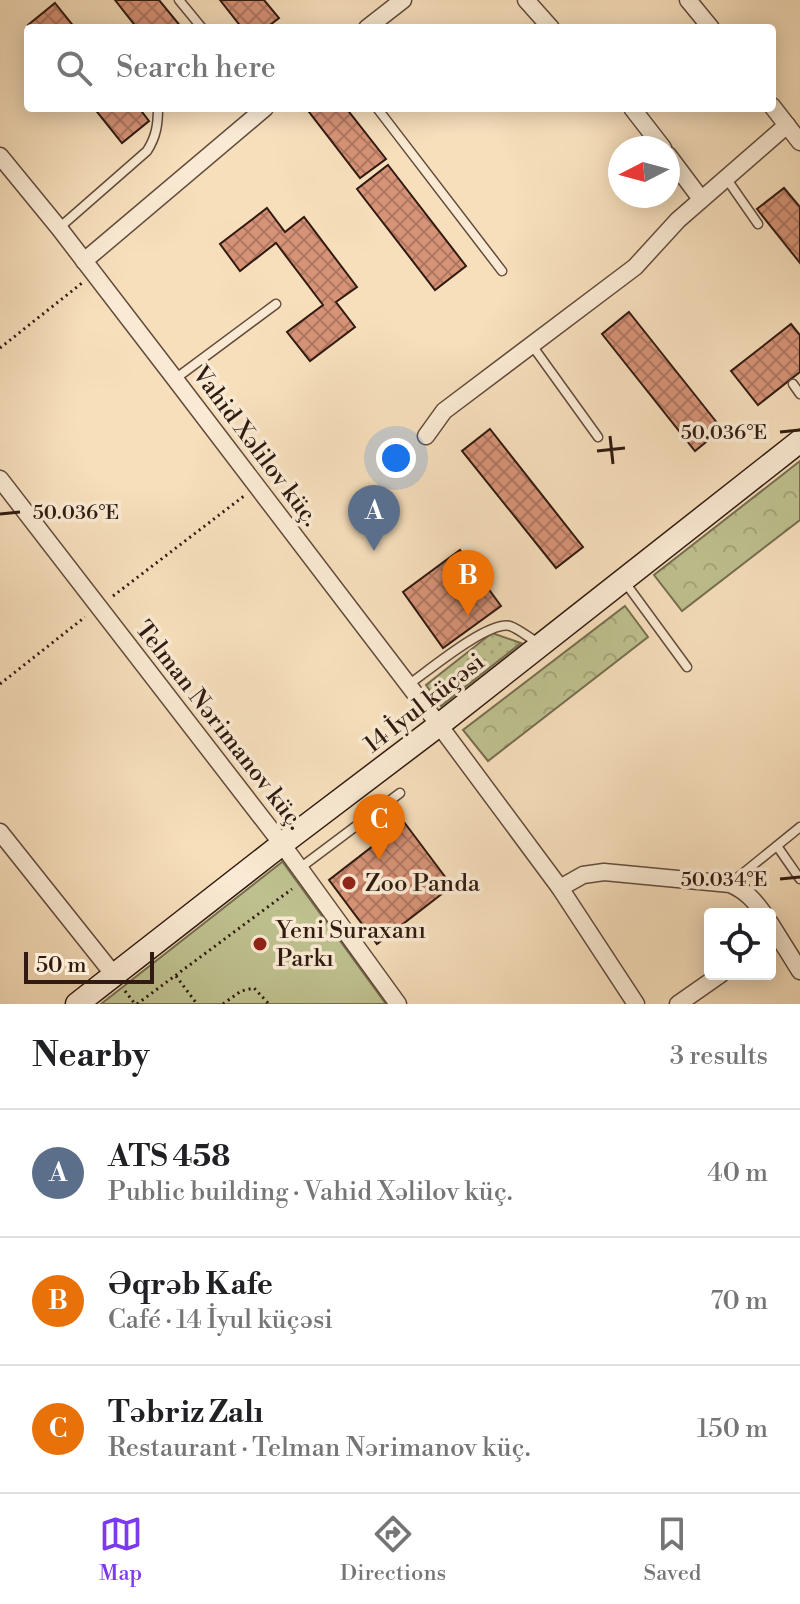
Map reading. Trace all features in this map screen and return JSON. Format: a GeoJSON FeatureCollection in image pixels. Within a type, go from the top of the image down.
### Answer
{"type":"FeatureCollection","features":[{"type":"Feature","properties":{"kind":"street"},"geometry":{"type":"LineString","coordinates":[[372,24],[403,0]]}},
{"type":"Feature","properties":{"kind":"street"},"geometry":{"type":"LineString","coordinates":[[526,0],[547,24]]}},
{"type":"Feature","properties":{"kind":"street"},"geometry":{"type":"LineString","coordinates":[[688,0],[708,24]]}},
{"type":"Feature","properties":{"kind":"street"},"geometry":{"type":"LineString","coordinates":[[776,111],[800,142]]}},
{"type":"Feature","properties":{"kind":"street"},"geometry":{"type":"LineString","coordinates":[[89,268],[261,112]]}},
{"type":"Feature","properties":{"kind":"street"},"geometry":{"type":"LineString","coordinates":[[635,112],[654,136]]}},
{"type":"Feature","properties":{"kind":"street"},"geometry":{"type":"LineString","coordinates":[[426,436],[444,411],[635,267],[678,220],[787,125]]}},
{"type":"Feature","properties":{"kind":"street","name":"Vahid Xəlilov küç."},"geometry":{"type":"LineString","coordinates":[[0,156],[59,228],[439,725],[560,888],[636,1004]]}},
{"type":"Feature","properties":{"kind":"street"},"geometry":{"type":"LineString","coordinates":[[680,171],[701,199]]}},
{"type":"Feature","properties":{"kind":"street","name":"14 İyul küçəsi"},"geometry":{"type":"LineString","coordinates":[[77,1004],[800,441]]}},
{"type":"Feature","properties":{"kind":"street","name":"Telman Nərimanov küç."},"geometry":{"type":"LineString","coordinates":[[0,479],[282,844],[299,877],[398,1004]]}},
{"type":"Feature","properties":{"kind":"street"},"geometry":{"type":"LineString","coordinates":[[0,832],[114,975]]}},
{"type":"Feature","properties":{"kind":"street"},"geometry":{"type":"LineString","coordinates":[[560,888],[583,875],[604,872],[730,884],[743,890],[760,908]]}},
{"type":"Feature","properties":{"kind":"street"},"geometry":{"type":"LineString","coordinates":[[776,938],[800,971]]}},
{"type":"Feature","properties":{"kind":"street"},"geometry":{"type":"LineString","coordinates":[[678,1004],[712,980]]}},
{"type":"Feature","properties":{"kind":"lane"},"geometry":{"type":"LineString","coordinates":[[179,0],[199,24]]}},
{"type":"Feature","properties":{"kind":"lane"},"geometry":{"type":"LineString","coordinates":[[59,228],[147,151],[154,140],[158,112]]}},
{"type":"Feature","properties":{"kind":"lane"},"geometry":{"type":"LineString","coordinates":[[380,112],[502,271]]}},
{"type":"Feature","properties":{"kind":"lane"},"geometry":{"type":"LineString","coordinates":[[725,178],[758,224]]}},
{"type":"Feature","properties":{"kind":"lane"},"geometry":{"type":"LineString","coordinates":[[175,379],[276,304]]}},
{"type":"Feature","properties":{"kind":"lane"},"geometry":{"type":"LineString","coordinates":[[531,344],[598,437]]}},
{"type":"Feature","properties":{"kind":"lane"},"geometry":{"type":"LineString","coordinates":[[793,384],[800,394]]}},
{"type":"Feature","properties":{"kind":"lane"},"geometry":{"type":"LineString","coordinates":[[623,580],[687,667]]}},
{"type":"Feature","properties":{"kind":"lane"},"geometry":{"type":"LineString","coordinates":[[408,685],[497,626],[510,626],[541,645]]}},
{"type":"Feature","properties":{"kind":"lane"},"geometry":{"type":"LineString","coordinates":[[299,877],[400,793]]}},
{"type":"Feature","properties":{"kind":"lane"},"geometry":{"type":"LineString","coordinates":[[730,884],[800,827]]}},
{"type":"Feature","properties":{"kind":"lane"},"geometry":{"type":"LineString","coordinates":[[777,846],[800,879]]}},
{"type":"Feature","properties":{"kind":"path"},"geometry":{"type":"LineString","coordinates":[[0,348],[89,268]]}},
{"type":"Feature","properties":{"kind":"path"},"geometry":{"type":"LineString","coordinates":[[0,684],[257,487]]}},
{"type":"Feature","properties":{"kind":"path"},"geometry":{"type":"LineString","coordinates":[[137,1004],[299,877]]}},
{"type":"Feature","properties":{"kind":"path"},"geometry":{"type":"LineString","coordinates":[[176,976],[197,1004]]}},
{"type":"Feature","properties":{"kind":"path"},"geometry":{"type":"LineString","coordinates":[[223,1004],[241,991],[254,988],[269,1004]]}},
{"type":"Feature","properties":{"kind":"green space"},"geometry":{"type":"Polygon","coordinates":[[[800,461],[800,520],[682,611],[654,575],[800,461]]]}},
{"type":"Feature","properties":{"kind":"green space"},"geometry":{"type":"Polygon","coordinates":[[[625,606],[648,637],[488,761],[463,730],[625,606]]]}},
{"type":"Feature","properties":{"kind":"green space"},"geometry":{"type":"Polygon","coordinates":[[[492,633],[521,643],[441,706],[426,685],[492,633]]]}},
{"type":"Feature","properties":{"kind":"green space","name":"Yeni Suraxanı Parkı"},"geometry":{"type":"Polygon","coordinates":[[[282,862],[386,1004],[101,1004],[282,862]]]}},
{"type":"Feature","properties":{"kind":"building"},"geometry":{"type":"Polygon","coordinates":[[[115,0],[159,0],[179,24],[134,24],[115,0]]]}},
{"type":"Feature","properties":{"kind":"building"},"geometry":{"type":"Polygon","coordinates":[[[220,0],[264,0],[279,18],[271,24],[239,24],[220,0]]]}},
{"type":"Feature","properties":{"kind":"building"},"geometry":{"type":"Polygon","coordinates":[[[55,3],[72,24],[29,24],[55,3]]]}},
{"type":"Feature","properties":{"kind":"building"},"geometry":{"type":"Polygon","coordinates":[[[97,112],[142,112],[149,121],[122,143],[97,112]]]}},
{"type":"Feature","properties":{"kind":"building"},"geometry":{"type":"Polygon","coordinates":[[[309,112],[349,112],[386,159],[360,178],[309,112]]]}},
{"type":"Feature","properties":{"kind":"building"},"geometry":{"type":"Polygon","coordinates":[[[388,165],[466,266],[435,290],[357,189],[388,165]]]}},
{"type":"Feature","properties":{"kind":"building"},"geometry":{"type":"Polygon","coordinates":[[[784,188],[800,207],[800,263],[757,209],[784,188]]]}},
{"type":"Feature","properties":{"kind":"building"},"geometry":{"type":"Polygon","coordinates":[[[267,208],[285,232],[304,217],[357,287],[336,302],[355,327],[310,361],[287,332],[323,305],[276,243],[240,271],[220,244],[267,208]]]}},
{"type":"Feature","properties":{"kind":"building"},"geometry":{"type":"Polygon","coordinates":[[[629,312],[722,429],[695,451],[602,334],[629,312]]]}},
{"type":"Feature","properties":{"kind":"building"},"geometry":{"type":"Polygon","coordinates":[[[791,324],[800,335],[800,372],[758,405],[731,371],[791,324]]]}},
{"type":"Feature","properties":{"kind":"building"},"geometry":{"type":"Polygon","coordinates":[[[490,429],[583,547],[556,568],[462,451],[490,429]]]}},
{"type":"Feature","properties":{"kind":"building"},"geometry":{"type":"Polygon","coordinates":[[[460,550],[501,606],[443,648],[403,592],[460,550]]]}},
{"type":"Feature","properties":{"kind":"building"},"geometry":{"type":"Polygon","coordinates":[[[404,822],[452,886],[377,944],[329,880],[404,822]]]}},
{"type":"Feature","properties":{"kind":"place","name":"ATS 458"},"geometry":{"type":"Point","coordinates":[374,551]}},
{"type":"Feature","properties":{"kind":"place","name":"Əqrəb Kafe"},"geometry":{"type":"Point","coordinates":[468,616]}},
{"type":"Feature","properties":{"kind":"place","name":"Təbriz Zalı"},"geometry":{"type":"Point","coordinates":[379,860]}},
{"type":"Feature","properties":{"kind":"place","name":"Zoo Panda"},"geometry":{"type":"Point","coordinates":[349,883]}},
{"type":"Feature","properties":{"kind":"place","name":"Yeni Suraxanı Parkı"},"geometry":{"type":"Point","coordinates":[260,944]}}]}
